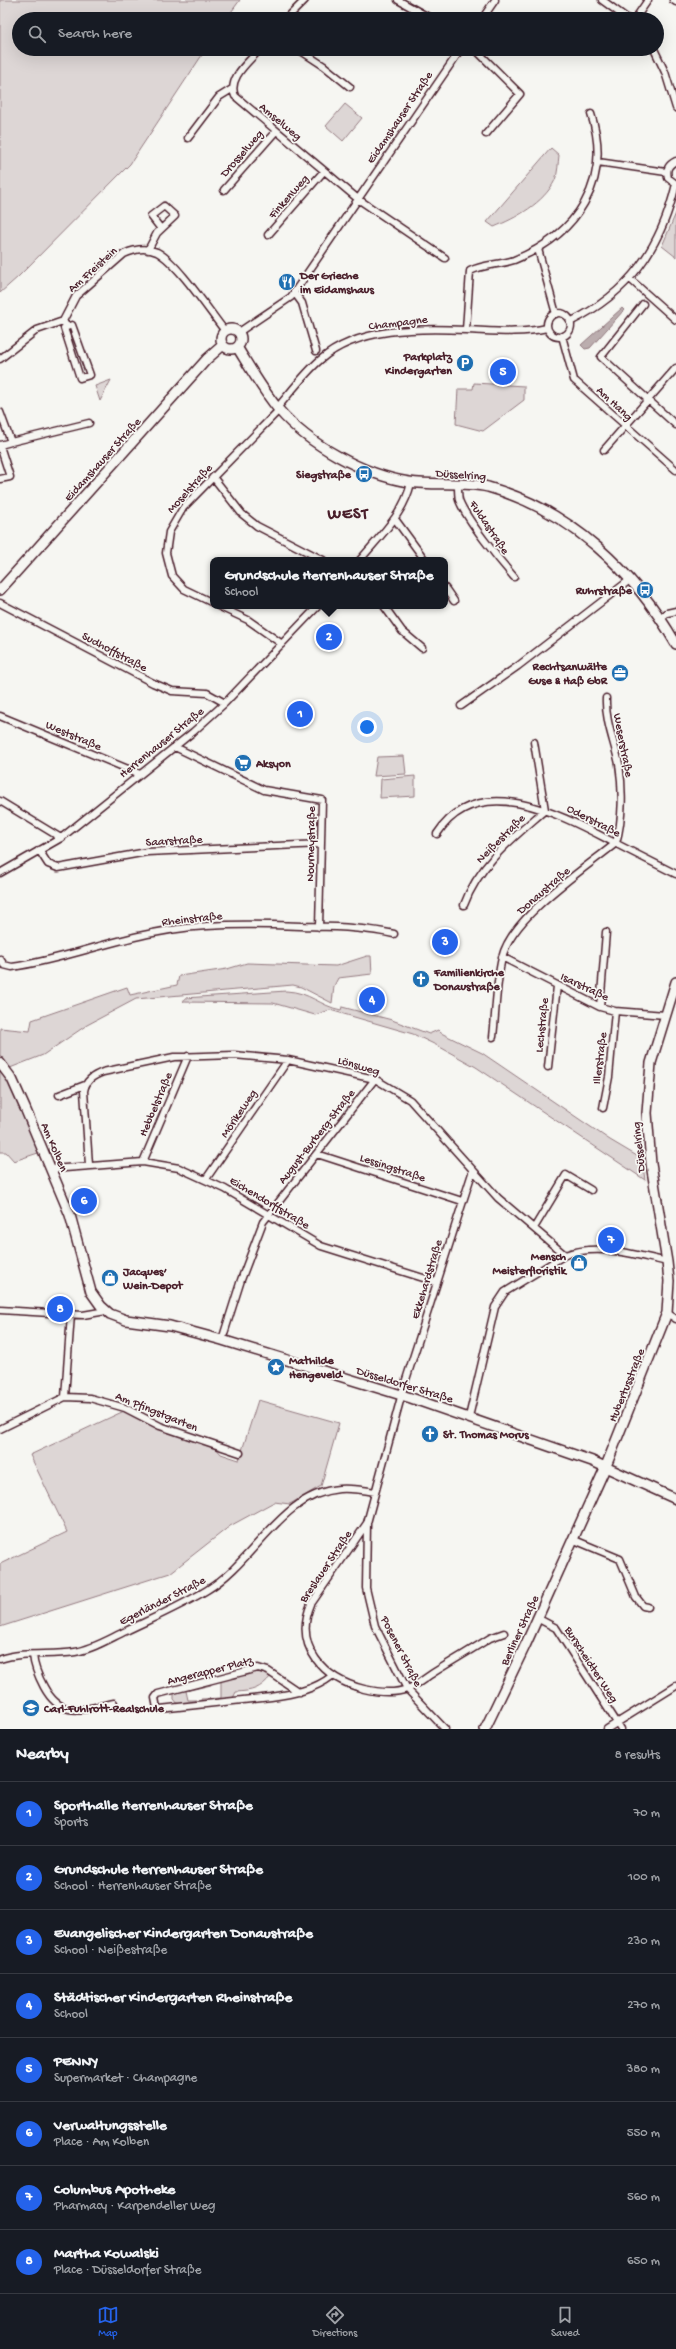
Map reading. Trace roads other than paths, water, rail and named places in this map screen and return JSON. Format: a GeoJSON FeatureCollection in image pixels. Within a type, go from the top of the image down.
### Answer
{"type":"FeatureCollection","features":[{"type":"Feature","properties":{"kind":"street"},"geometry":{"type":"LineString","coordinates":[[293,12],[305,0]]}},
{"type":"Feature","properties":{"kind":"street"},"geometry":{"type":"LineString","coordinates":[[398,0],[419,12]]}},
{"type":"Feature","properties":{"kind":"street"},"geometry":{"type":"LineString","coordinates":[[487,12],[495,0]]}},
{"type":"Feature","properties":{"kind":"street"},"geometry":{"type":"LineString","coordinates":[[602,0],[618,12]]}},
{"type":"Feature","properties":{"kind":"street"},"geometry":{"type":"LineString","coordinates":[[640,12],[648,0]]}},
{"type":"Feature","properties":{"kind":"street"},"geometry":{"type":"LineString","coordinates":[[188,138],[219,97],[232,89],[233,80],[254,56]]}},
{"type":"Feature","properties":{"kind":"street"},"geometry":{"type":"LineString","coordinates":[[309,56],[350,87]]}},
{"type":"Feature","properties":{"kind":"street","name":"Eidamshauser Straße"},"geometry":{"type":"LineString","coordinates":[[239,332],[283,304],[294,292],[456,56]]}},
{"type":"Feature","properties":{"kind":"street"},"geometry":{"type":"LineString","coordinates":[[481,56],[520,94],[486,134]]}},
{"type":"Feature","properties":{"kind":"street"},"geometry":{"type":"LineString","coordinates":[[657,56],[665,72],[676,108]]}},
{"type":"Feature","properties":{"kind":"street","name":"Amselweg"},"geometry":{"type":"LineString","coordinates":[[232,89],[235,96],[358,199]]}},
{"type":"Feature","properties":{"kind":"street"},"geometry":{"type":"LineString","coordinates":[[466,330],[470,271],[503,264],[538,248],[568,226],[581,209],[593,187],[598,162],[597,138],[591,114]]}},
{"type":"Feature","properties":{"kind":"street","name":"Drosselweg"},"geometry":{"type":"LineString","coordinates":[[224,190],[276,131]]}},
{"type":"Feature","properties":{"kind":"street"},"geometry":{"type":"LineString","coordinates":[[570,322],[601,305],[630,279],[657,240],[676,184],[668,178],[666,172],[670,164],[676,161]]}},
{"type":"Feature","properties":{"kind":"street"},"geometry":{"type":"LineString","coordinates":[[598,162],[666,172]]}},
{"type":"Feature","properties":{"kind":"street","name":"Finkenweg"},"geometry":{"type":"LineString","coordinates":[[268,235],[324,171]]}},
{"type":"Feature","properties":{"kind":"street"},"geometry":{"type":"LineString","coordinates":[[358,199],[445,258]]}},
{"type":"Feature","properties":{"kind":"street"},"geometry":{"type":"LineString","coordinates":[[161,229],[148,250],[168,260],[224,331]]}},
{"type":"Feature","properties":{"kind":"street"},"geometry":{"type":"LineString","coordinates":[[538,248],[556,314]]}},
{"type":"Feature","properties":{"kind":"street","name":"Am Freistein"},"geometry":{"type":"LineString","coordinates":[[63,321],[76,296],[124,254],[134,249],[148,250]]}},
{"type":"Feature","properties":{"kind":"street"},"geometry":{"type":"LineString","coordinates":[[630,279],[676,320]]}},
{"type":"Feature","properties":{"kind":"street"},"geometry":{"type":"LineString","coordinates":[[294,292],[302,303],[316,351]]}},
{"type":"Feature","properties":{"kind":"street"},"geometry":{"type":"LineString","coordinates":[[643,304],[601,357],[676,425]]}},
{"type":"Feature","properties":{"kind":"street"},"geometry":{"type":"LineString","coordinates":[[556,314],[566,316],[570,322],[570,331],[562,336],[552,334],[547,328],[550,318],[556,314]]}},
{"type":"Feature","properties":{"kind":"street"},"geometry":{"type":"LineString","coordinates":[[0,359],[37,330],[63,321],[67,327]]}},
{"type":"Feature","properties":{"kind":"street"},"geometry":{"type":"LineString","coordinates":[[72,326],[90,375],[80,378],[64,328],[67,327],[72,326]]}},
{"type":"Feature","properties":{"kind":"street","name":"Champagne"},"geometry":{"type":"LineString","coordinates":[[278,409],[320,360],[348,342],[397,332],[466,330],[526,332],[547,328]]}},
{"type":"Feature","properties":{"kind":"street"},"geometry":{"type":"LineString","coordinates":[[232,329],[239,332],[241,341],[237,347],[228,349],[223,345],[221,337],[224,331],[232,329]]}},
{"type":"Feature","properties":{"kind":"street","name":"Am Hang"},"geometry":{"type":"LineString","coordinates":[[562,336],[574,380],[624,426],[676,470]]}},
{"type":"Feature","properties":{"kind":"street","name":"Eidamshauser Straße"},"geometry":{"type":"LineString","coordinates":[[0,590],[202,364],[223,345]]}},
{"type":"Feature","properties":{"kind":"street","name":"Düsselring"},"geometry":{"type":"LineString","coordinates":[[237,347],[278,409],[304,432],[347,460],[379,475],[411,482],[488,488],[538,508],[581,534],[598,547],[630,579],[661,618],[676,644]]}},
{"type":"Feature","properties":{"kind":"street"},"geometry":{"type":"LineString","coordinates":[[604,450],[676,368]]}},
{"type":"Feature","properties":{"kind":"street","name":"Moselstraße"},"geometry":{"type":"LineString","coordinates":[[210,602],[192,594],[175,580],[168,567],[166,554],[169,532],[176,517],[278,409]]}},
{"type":"Feature","properties":{"kind":"street"},"geometry":{"type":"LineString","coordinates":[[0,412],[2,426],[11,442]]}},
{"type":"Feature","properties":{"kind":"street"},"geometry":{"type":"LineString","coordinates":[[0,479],[10,477],[3,467],[0,446],[11,442],[89,424]]}},
{"type":"Feature","properties":{"kind":"street"},"geometry":{"type":"LineString","coordinates":[[214,477],[242,514],[257,526],[317,557]]}},
{"type":"Feature","properties":{"kind":"street"},"geometry":{"type":"LineString","coordinates":[[363,557],[395,519],[407,501],[411,482]]}},
{"type":"Feature","properties":{"kind":"street","name":"Fuldastraße"},"geometry":{"type":"LineString","coordinates":[[458,485],[458,495],[462,506],[502,563],[514,577]]}},
{"type":"Feature","properties":{"kind":"street"},"geometry":{"type":"LineString","coordinates":[[395,519],[423,557]]}},
{"type":"Feature","properties":{"kind":"street"},"geometry":{"type":"LineString","coordinates":[[461,706],[518,666],[630,579]]}},
{"type":"Feature","properties":{"kind":"street"},"geometry":{"type":"LineString","coordinates":[[448,592],[454,601]]}},
{"type":"Feature","properties":{"kind":"street","name":"Sudhoffstraße"},"geometry":{"type":"LineString","coordinates":[[0,603],[153,684],[172,691],[207,693],[225,703]]}},
{"type":"Feature","properties":{"kind":"street"},"geometry":{"type":"LineString","coordinates":[[224,609],[262,628],[282,644]]}},
{"type":"Feature","properties":{"kind":"street","name":"Herrenhauser Straße"},"geometry":{"type":"LineString","coordinates":[[0,873],[61,838],[175,747],[225,703],[315,609]]}},
{"type":"Feature","properties":{"kind":"street"},"geometry":{"type":"LineString","coordinates":[[386,609],[402,631],[422,648]]}},
{"type":"Feature","properties":{"kind":"street"},"geometry":{"type":"LineString","coordinates":[[661,618],[667,613],[676,611]]}},
{"type":"Feature","properties":{"kind":"street","name":"Weserstraße"},"geometry":{"type":"LineString","coordinates":[[606,698],[605,714],[619,765],[622,800],[620,828],[616,843]]}},
{"type":"Feature","properties":{"kind":"street","name":"Weststraße"},"geometry":{"type":"LineString","coordinates":[[0,716],[140,774]]}},
{"type":"Feature","properties":{"kind":"street"},"geometry":{"type":"LineString","coordinates":[[534,742],[545,810]]}},
{"type":"Feature","properties":{"kind":"street","name":"Nourneystraße"},"geometry":{"type":"LineString","coordinates":[[175,747],[264,790],[322,800],[319,926]]}},
{"type":"Feature","properties":{"kind":"street"},"geometry":{"type":"LineString","coordinates":[[0,801],[61,838]]}},
{"type":"Feature","properties":{"kind":"street","name":"Oderstraße"},"geometry":{"type":"LineString","coordinates":[[437,834],[443,825],[458,812],[471,806],[497,801],[529,804],[565,816],[676,874]]}},
{"type":"Feature","properties":{"kind":"street","name":"Neißestraße"},"geometry":{"type":"LineString","coordinates":[[464,905],[476,879],[494,856],[545,810]]}},
{"type":"Feature","properties":{"kind":"street","name":"Donaustraße"},"geometry":{"type":"LineString","coordinates":[[493,1037],[502,956],[519,925],[538,906],[616,843]]}},
{"type":"Feature","properties":{"kind":"street","name":"Saarstraße"},"geometry":{"type":"LineString","coordinates":[[39,850],[48,864],[58,868],[147,852],[321,844]]}},
{"type":"Feature","properties":{"kind":"street","name":"Rheinstraße"},"geometry":{"type":"LineString","coordinates":[[0,958],[4,965],[12,967],[153,933],[205,926],[252,924],[319,926],[378,930],[394,934]]}},
{"type":"Feature","properties":{"kind":"street"},"geometry":{"type":"LineString","coordinates":[[600,1007],[606,932]]}},
{"type":"Feature","properties":{"kind":"street","name":"Isarstraße"},"geometry":{"type":"LineString","coordinates":[[502,956],[557,986],[600,1007],[615,1011],[665,1015]]}},
{"type":"Feature","properties":{"kind":"street","name":"Düsselring"},"geometry":{"type":"LineString","coordinates":[[667,1313],[669,1281],[667,1262],[651,1164],[647,1129],[648,1085],[651,1063],[676,982]]}},
{"type":"Feature","properties":{"kind":"street","name":"Lechstraße"},"geometry":{"type":"LineString","coordinates":[[548,1067],[557,986]]}},
{"type":"Feature","properties":{"kind":"street","name":"Illerstraße"},"geometry":{"type":"LineString","coordinates":[[603,1108],[609,1077],[615,1011]]}},
{"type":"Feature","properties":{"kind":"street","name":"Lönsweg"},"geometry":{"type":"LineString","coordinates":[[59,1095],[85,1085],[91,1078],[103,1072],[188,1056],[234,1055],[288,1060],[375,1078],[410,1100],[498,1198],[565,1254]]}},
{"type":"Feature","properties":{"kind":"street","name":"Hebbelstraße"},"geometry":{"type":"LineString","coordinates":[[143,1162],[188,1056]]}},
{"type":"Feature","properties":{"kind":"street","name":"Mörikeweg"},"geometry":{"type":"LineString","coordinates":[[206,1179],[288,1060]]}},
{"type":"Feature","properties":{"kind":"street","name":"Am Kolben"},"geometry":{"type":"LineString","coordinates":[[0,1063],[12,1079],[52,1169],[76,1232],[88,1285],[93,1296],[106,1311]]}},
{"type":"Feature","properties":{"kind":"street","name":"August-Burberg-Straße"},"geometry":{"type":"LineString","coordinates":[[222,1340],[246,1265],[263,1222],[375,1078]]}},
{"type":"Feature","properties":{"kind":"street"},"geometry":{"type":"LineString","coordinates":[[52,1169],[89,1166],[84,1097],[85,1085]]}},
{"type":"Feature","properties":{"kind":"street","name":"Lessingstraße"},"geometry":{"type":"LineString","coordinates":[[317,1154],[462,1201]]}},
{"type":"Feature","properties":{"kind":"street","name":"Eichendorffstraße"},"geometry":{"type":"LineString","coordinates":[[89,1166],[143,1162],[172,1166],[206,1179],[328,1248],[436,1282]]}},
{"type":"Feature","properties":{"kind":"street","name":"Ekkehardstraße"},"geometry":{"type":"LineString","coordinates":[[402,1395],[436,1282],[473,1170]]}},
{"type":"Feature","properties":{"kind":"street"},"geometry":{"type":"LineString","coordinates":[[534,1228],[566,1175],[591,1190]]}},
{"type":"Feature","properties":{"kind":"street"},"geometry":{"type":"LineString","coordinates":[[470,1417],[497,1302],[505,1292],[565,1254],[574,1251],[607,1250],[667,1262]]}},
{"type":"Feature","properties":{"kind":"street"},"geometry":{"type":"LineString","coordinates":[[0,1310],[71,1314],[91,1314],[106,1311]]}},
{"type":"Feature","properties":{"kind":"street","name":"Düsseldorfer Straße"},"geometry":{"type":"LineString","coordinates":[[106,1311],[126,1320],[170,1326],[222,1340],[470,1417],[606,1466],[676,1499]]}},
{"type":"Feature","properties":{"kind":"street"},"geometry":{"type":"LineString","coordinates":[[667,1313],[676,1319]]}},
{"type":"Feature","properties":{"kind":"street","name":"Hubertusstraße"},"geometry":{"type":"LineString","coordinates":[[606,1466],[667,1313]]}},
{"type":"Feature","properties":{"kind":"street"},"geometry":{"type":"LineString","coordinates":[[0,1429],[65,1397],[71,1314]]}},
{"type":"Feature","properties":{"kind":"street","name":"Breslauer Straße"},"geometry":{"type":"LineString","coordinates":[[402,1395],[367,1523],[310,1604],[307,1614],[306,1634],[309,1646],[316,1660],[332,1676],[355,1686],[377,1691],[407,1690]]}},
{"type":"Feature","properties":{"kind":"street","name":"Am Pfingstgarten"},"geometry":{"type":"LineString","coordinates":[[65,1397],[90,1398],[125,1408],[160,1426],[240,1453]]}},
{"type":"Feature","properties":{"kind":"street","name":"Berliner Straße"},"geometry":{"type":"LineString","coordinates":[[485,1729],[606,1466]]}},
{"type":"Feature","properties":{"kind":"street","name":"Egerländer Straße"},"geometry":{"type":"LineString","coordinates":[[0,1659],[17,1655],[65,1653],[87,1649],[194,1598],[220,1581],[249,1555],[286,1513],[306,1499],[326,1491],[348,1488],[375,1492]]}},
{"type":"Feature","properties":{"kind":"street","name":"Posener Straße"},"geometry":{"type":"LineString","coordinates":[[367,1523],[366,1581],[368,1603],[377,1631],[407,1690],[445,1729]]}},
{"type":"Feature","properties":{"kind":"street"},"geometry":{"type":"LineString","coordinates":[[572,1539],[620,1559],[636,1597],[643,1606],[648,1607]]}},
{"type":"Feature","properties":{"kind":"street","name":"Burscheidter Weg"},"geometry":{"type":"LineString","coordinates":[[537,1618],[556,1628],[621,1729]]}},
{"type":"Feature","properties":{"kind":"street"},"geometry":{"type":"LineString","coordinates":[[407,1690],[490,1638],[504,1633]]}},
{"type":"Feature","properties":{"kind":"street"},"geometry":{"type":"LineString","coordinates":[[33,1654],[39,1679],[51,1699],[58,1706],[76,1710],[114,1703]]}},
{"type":"Feature","properties":{"kind":"street","name":"Angerapper Platz"},"geometry":{"type":"LineString","coordinates":[[299,1692],[266,1670],[258,1668],[158,1694],[155,1698],[157,1708],[161,1709],[265,1698],[299,1692],[319,1685],[332,1676]]}},
{"type":"Feature","properties":{"kind":"street"},"geometry":{"type":"LineString","coordinates":[[607,1729],[676,1686]]}},
{"type":"Feature","properties":{"kind":"place","name":"Der Grieche im Eidamshaus"},"geometry":{"type":"Point","coordinates":[287,282]}},
{"type":"Feature","properties":{"kind":"place","name":"Parkplatz Kindergarten"},"geometry":{"type":"Point","coordinates":[465,363]}},
{"type":"Feature","properties":{"kind":"place","name":"PENNY"},"geometry":{"type":"Point","coordinates":[503,372]}},
{"type":"Feature","properties":{"kind":"place","name":"Siegstraße"},"geometry":{"type":"Point","coordinates":[364,474]}},
{"type":"Feature","properties":{"kind":"place","name":"Ruhrstraße"},"geometry":{"type":"Point","coordinates":[645,590]}},
{"type":"Feature","properties":{"kind":"place","name":"Grundschule Herrenhauser Straße"},"geometry":{"type":"Point","coordinates":[329,637]}},
{"type":"Feature","properties":{"kind":"place","name":"Rechtsanwälte Guse & Haß GbR"},"geometry":{"type":"Point","coordinates":[620,673]}},
{"type":"Feature","properties":{"kind":"place","name":"Sporthalle Herrenhauser Straße"},"geometry":{"type":"Point","coordinates":[300,714]}},
{"type":"Feature","properties":{"kind":"place","name":"Aksyon"},"geometry":{"type":"Point","coordinates":[243,763]}},
{"type":"Feature","properties":{"kind":"place","name":"Evangelischer Kindergarten Donaustraße"},"geometry":{"type":"Point","coordinates":[445,942]}},
{"type":"Feature","properties":{"kind":"place","name":"Familienkirche Donaustraße"},"geometry":{"type":"Point","coordinates":[421,979]}},
{"type":"Feature","properties":{"kind":"place","name":"Städtischer Kindergarten Rheinstraße"},"geometry":{"type":"Point","coordinates":[372,1000]}},
{"type":"Feature","properties":{"kind":"place","name":"Verwaltungsstelle"},"geometry":{"type":"Point","coordinates":[84,1201]}},
{"type":"Feature","properties":{"kind":"place","name":"Columbus Apotheke"},"geometry":{"type":"Point","coordinates":[611,1240]}},
{"type":"Feature","properties":{"kind":"place","name":"Mensch Meisterfloristik"},"geometry":{"type":"Point","coordinates":[579,1263]}},
{"type":"Feature","properties":{"kind":"place","name":"Jacques’ Wein-Depot"},"geometry":{"type":"Point","coordinates":[110,1278]}},
{"type":"Feature","properties":{"kind":"place","name":"Martha Kowalski"},"geometry":{"type":"Point","coordinates":[60,1309]}},
{"type":"Feature","properties":{"kind":"place","name":"Mathilde Hengeveld"},"geometry":{"type":"Point","coordinates":[276,1367]}},
{"type":"Feature","properties":{"kind":"place","name":"St. Thomas Morus"},"geometry":{"type":"Point","coordinates":[430,1434]}},
{"type":"Feature","properties":{"kind":"place","name":"Carl-Fuhlrott-Realschule"},"geometry":{"type":"Point","coordinates":[31,1708]}},
{"type":"Feature","properties":{"kind":"district","name":"WEST"},"geometry":{"type":"Point","coordinates":[348,512]}}]}
